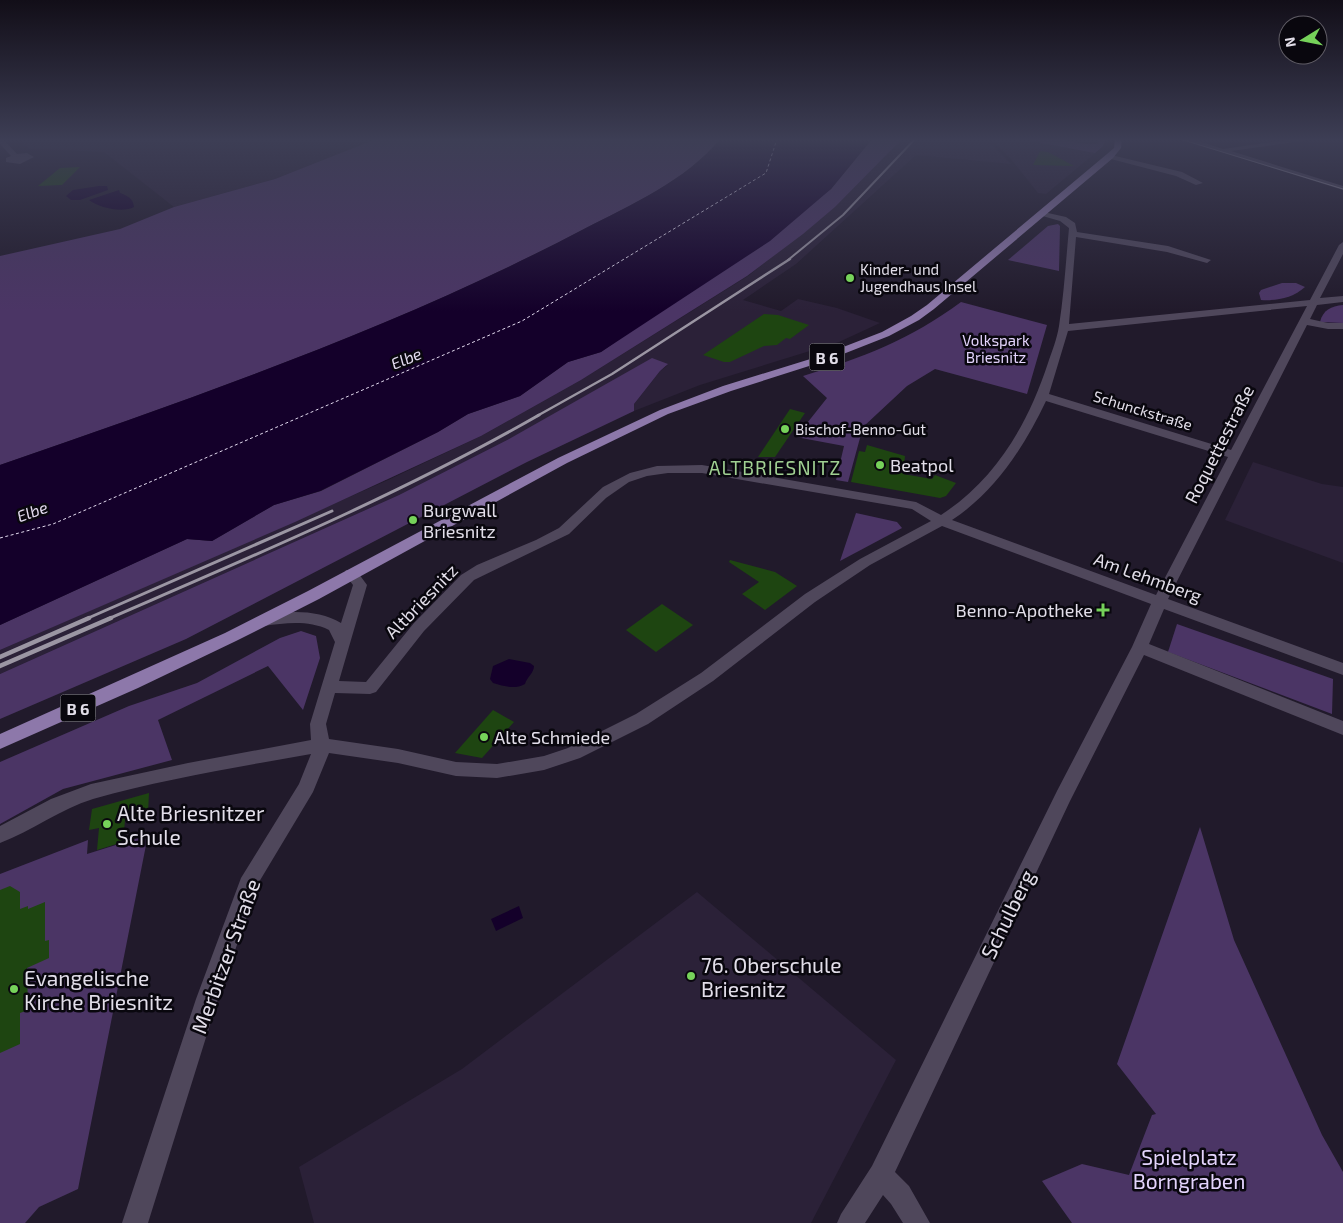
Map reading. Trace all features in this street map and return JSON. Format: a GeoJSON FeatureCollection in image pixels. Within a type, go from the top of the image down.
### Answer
{"type":"FeatureCollection","features":[{"type":"Feature","properties":{"kind":"main road","name":"B 6"},"geometry":{"type":"LineString","coordinates":[[0,742],[116,691],[264,621],[544,470],[666,411],[708,394],[832,356],[893,330],[917,317],[1062,196]]}},
{"type":"Feature","properties":{"kind":"street"},"geometry":{"type":"LineString","coordinates":[[0,835],[57,805],[90,792],[188,770],[323,745],[345,750],[398,756],[476,771],[523,768],[574,753],[637,722],[672,701],[810,598],[865,562],[967,504],[988,484],[1028,427],[1042,396],[1064,328],[1072,225],[1069,222],[1042,213]]}},
{"type":"Feature","properties":{"kind":"street"},"geometry":{"type":"LineString","coordinates":[[1072,234],[1168,249],[1207,260]]}},
{"type":"Feature","properties":{"kind":"street","name":"Roquettestraße"},"geometry":{"type":"LineString","coordinates":[[1159,603],[1343,244]]}},
{"type":"Feature","properties":{"kind":"street"},"geometry":{"type":"LineString","coordinates":[[1064,328],[1343,299]]}},
{"type":"Feature","properties":{"kind":"street"},"geometry":{"type":"LineString","coordinates":[[1304,321],[1328,326],[1343,326]]}},
{"type":"Feature","properties":{"kind":"street","name":"Schunckstraße"},"geometry":{"type":"LineString","coordinates":[[1042,396],[1234,455]]}},
{"type":"Feature","properties":{"kind":"street","name":"Altbriesnitz"},"geometry":{"type":"LineString","coordinates":[[328,687],[370,688],[442,601],[470,576],[563,531],[581,517],[613,485],[645,473],[676,468],[720,472],[916,506],[940,521]]}},
{"type":"Feature","properties":{"kind":"street","name":"Am Lehmberg"},"geometry":{"type":"LineString","coordinates":[[940,521],[1343,669]]}},
{"type":"Feature","properties":{"kind":"street"},"geometry":{"type":"LineString","coordinates":[[323,745],[319,738],[318,724],[360,586],[351,573]]}},
{"type":"Feature","properties":{"kind":"street","name":"Schulberg"},"geometry":{"type":"LineString","coordinates":[[850,1223],[881,1175],[1063,797],[1140,647],[1159,603]]}},
{"type":"Feature","properties":{"kind":"street"},"geometry":{"type":"LineString","coordinates":[[264,621],[289,617],[322,619],[336,626],[343,642]]}},
{"type":"Feature","properties":{"kind":"street"},"geometry":{"type":"LineString","coordinates":[[1140,647],[1343,728]]}},
{"type":"Feature","properties":{"kind":"street","name":"Merbitzer Straße"},"geometry":{"type":"LineString","coordinates":[[135,1223],[208,998],[251,878],[307,787],[323,745]]}},
{"type":"Feature","properties":{"kind":"street"},"geometry":{"type":"LineString","coordinates":[[881,1175],[900,1195],[917,1223]]}},
{"type":"Feature","properties":{"kind":"shaded area"},"geometry":{"type":"Polygon","coordinates":[[[160,196],[213,196],[174,207],[160,196]]]}},
{"type":"Feature","properties":{"kind":"shaded area"},"geometry":{"type":"Polygon","coordinates":[[[846,196],[871,196],[796,264],[743,300],[781,311],[798,299],[837,308],[880,323],[839,342],[700,385],[634,411],[634,404],[660,371],[668,365],[509,439],[399,495],[0,674],[0,650],[388,480],[481,436],[581,380],[748,276],[835,207],[846,196]]]}},
{"type":"Feature","properties":{"kind":"shaded area"},"geometry":{"type":"Polygon","coordinates":[[[1253,462],[1322,484],[1343,487],[1343,563],[1225,520],[1253,462]]]}},
{"type":"Feature","properties":{"kind":"shaded area","name":"76. Oberschule Briesnitz"},"geometry":{"type":"Polygon","coordinates":[[[697,892],[896,1060],[811,1223],[314,1223],[299,1167],[462,1069],[697,892]]]}},
{"type":"Feature","properties":{"kind":"green space"},"geometry":{"type":"Polygon","coordinates":[[[213,196],[647,196],[514,264],[370,329],[223,386],[0,465],[0,256],[120,229],[174,207],[213,196]]]}},
{"type":"Feature","properties":{"kind":"green space"},"geometry":{"type":"Polygon","coordinates":[[[821,196],[846,196],[803,234],[747,276],[581,380],[481,436],[295,522],[0,650],[0,625],[187,539],[212,541],[274,505],[321,491],[438,432],[468,414],[520,396],[568,362],[601,352],[821,196]]]}},
{"type":"Feature","properties":{"kind":"green space"},"geometry":{"type":"Polygon","coordinates":[[[1058,224],[1060,226],[1059,271],[1008,260],[1048,226],[1058,224]]]}},
{"type":"Feature","properties":{"kind":"green space"},"geometry":{"type":"Polygon","coordinates":[[[1282,283],[1296,283],[1305,287],[1285,298],[1261,300],[1259,293],[1261,290],[1282,283]]]}},
{"type":"Feature","properties":{"kind":"green space","name":"Volkspark Briesnitz"},"geometry":{"type":"Polygon","coordinates":[[[961,302],[1047,325],[1027,394],[935,369],[907,386],[863,427],[848,482],[836,480],[844,446],[796,437],[827,398],[803,376],[846,362],[905,337],[924,327],[961,302]]]}},
{"type":"Feature","properties":{"kind":"green space"},"geometry":{"type":"Polygon","coordinates":[[[1343,305],[1343,323],[1320,322],[1323,314],[1328,309],[1343,305]]]}},
{"type":"Feature","properties":{"kind":"green space"},"geometry":{"type":"Polygon","coordinates":[[[652,358],[668,364],[660,371],[634,404],[634,411],[527,462],[186,639],[0,719],[0,674],[399,495],[509,439],[652,358]]]}},
{"type":"Feature","properties":{"kind":"green space"},"geometry":{"type":"Polygon","coordinates":[[[856,513],[897,522],[902,528],[840,561],[856,513]]]}},
{"type":"Feature","properties":{"kind":"green space"},"geometry":{"type":"Polygon","coordinates":[[[1177,624],[1333,679],[1332,714],[1168,652],[1177,624]]]}},
{"type":"Feature","properties":{"kind":"green space"},"geometry":{"type":"Polygon","coordinates":[[[301,631],[316,636],[320,658],[303,710],[268,666],[158,720],[172,760],[63,789],[0,824],[0,762],[129,706],[197,683],[280,638],[301,631]]]}},
{"type":"Feature","properties":{"kind":"green space","name":"Spielplatz Borngraben"},"geometry":{"type":"Polygon","coordinates":[[[1200,827],[1234,940],[1322,1135],[1343,1172],[1343,1223],[1072,1223],[1042,1181],[1082,1164],[1129,1175],[1152,1115],[1156,1114],[1117,1064],[1200,827]]]}},
{"type":"Feature","properties":{"kind":"green space"},"geometry":{"type":"Polygon","coordinates":[[[148,835],[78,1189],[39,1207],[25,1223],[0,1223],[0,874],[88,840],[87,854],[148,835]]]}},
{"type":"Feature","properties":{"kind":"water"},"geometry":{"type":"Polygon","coordinates":[[[66,196],[91,196],[80,200],[71,200],[66,196]]]}},
{"type":"Feature","properties":{"kind":"water"},"geometry":{"type":"Polygon","coordinates":[[[101,196],[128,196],[134,207],[124,210],[111,209],[89,200],[101,196]]]}},
{"type":"Feature","properties":{"kind":"water","name":"Elbe"},"geometry":{"type":"Polygon","coordinates":[[[647,196],[823,196],[770,241],[601,352],[568,362],[520,396],[468,414],[438,432],[320,491],[274,505],[212,541],[187,539],[0,625],[0,465],[223,386],[370,329],[442,298],[647,196]]]}},
{"type":"Feature","properties":{"kind":"water"},"geometry":{"type":"Polygon","coordinates":[[[509,659],[530,663],[534,666],[525,684],[509,687],[493,683],[490,679],[493,666],[509,659]]]}},
{"type":"Feature","properties":{"kind":"water"},"geometry":{"type":"Polygon","coordinates":[[[519,906],[523,918],[496,931],[491,919],[519,906]]]}},
{"type":"Feature","properties":{"kind":"building"},"geometry":{"type":"Polygon","coordinates":[[[764,314],[778,315],[809,325],[790,339],[786,338],[777,345],[764,346],[730,362],[724,362],[703,355],[764,314]]]}},
{"type":"Feature","properties":{"kind":"building"},"geometry":{"type":"Polygon","coordinates":[[[790,409],[805,413],[775,457],[758,457],[790,409]]]}},
{"type":"Feature","properties":{"kind":"building","name":"Beatpol"},"geometry":{"type":"Polygon","coordinates":[[[867,445],[905,456],[903,474],[932,479],[935,475],[956,483],[946,496],[940,498],[851,482],[859,451],[865,452],[867,445]]]}},
{"type":"Feature","properties":{"kind":"building"},"geometry":{"type":"Polygon","coordinates":[[[730,560],[775,572],[797,586],[765,610],[742,594],[759,582],[729,562],[730,560]]]}},
{"type":"Feature","properties":{"kind":"building"},"geometry":{"type":"Polygon","coordinates":[[[662,604],[693,625],[656,652],[626,630],[662,604]]]}},
{"type":"Feature","properties":{"kind":"building","name":"Alte Schmiede"},"geometry":{"type":"Polygon","coordinates":[[[493,710],[514,722],[482,758],[455,753],[493,710]]]}},
{"type":"Feature","properties":{"kind":"building","name":"Alte Briesnitzer Schule"},"geometry":{"type":"Polygon","coordinates":[[[149,793],[148,813],[125,820],[123,842],[97,850],[99,828],[89,830],[92,809],[149,793]]]}},
{"type":"Feature","properties":{"kind":"building","name":"Evangelische Kirche Briesnitz"},"geometry":{"type":"Polygon","coordinates":[[[10,886],[20,892],[20,909],[28,906],[28,909],[45,902],[45,941],[49,940],[49,958],[27,968],[28,1010],[20,1013],[20,1044],[0,1053],[0,890],[10,886]]]}},
{"type":"Feature","properties":{"kind":"ferry route"},"geometry":{"type":"LineString","coordinates":[[0,538],[53,524],[522,321],[728,196]]}},
{"type":"Feature","properties":{"kind":"railway"},"geometry":{"type":"LineString","coordinates":[[788,260],[843,215],[861,196]]}},
{"type":"Feature","properties":{"kind":"railway"},"geometry":{"type":"LineString","coordinates":[[537,416],[612,374],[790,259]]}},
{"type":"Feature","properties":{"kind":"railway"},"geometry":{"type":"LineString","coordinates":[[108,619],[272,548],[380,498],[487,444],[539,415]]}},
{"type":"Feature","properties":{"kind":"railway"},"geometry":{"type":"LineString","coordinates":[[86,619],[332,511]]}},
{"type":"Feature","properties":{"kind":"railway"},"geometry":{"type":"LineString","coordinates":[[0,657],[89,618]]}},
{"type":"Feature","properties":{"kind":"railway"},"geometry":{"type":"LineString","coordinates":[[0,666],[111,618]]}},
{"type":"Feature","properties":{"kind":"place","name":"Kinder- und Jugendhaus Insel"},"geometry":{"type":"Point","coordinates":[850,278]}},
{"type":"Feature","properties":{"kind":"place","name":"Bischof-Benno-Gut"},"geometry":{"type":"Point","coordinates":[785,429]}},
{"type":"Feature","properties":{"kind":"place","name":"Beatpol"},"geometry":{"type":"Point","coordinates":[880,465]}},
{"type":"Feature","properties":{"kind":"place","name":"Burgwall Briesnitz"},"geometry":{"type":"Point","coordinates":[413,520]}},
{"type":"Feature","properties":{"kind":"place","name":"Benno-Apotheke"},"geometry":{"type":"Point","coordinates":[1103,610]}},
{"type":"Feature","properties":{"kind":"place","name":"Alte Schmiede"},"geometry":{"type":"Point","coordinates":[484,737]}},
{"type":"Feature","properties":{"kind":"place","name":"Alte Briesnitzer Schule"},"geometry":{"type":"Point","coordinates":[107,824]}},
{"type":"Feature","properties":{"kind":"place","name":"76. Oberschule Briesnitz"},"geometry":{"type":"Point","coordinates":[691,976]}},
{"type":"Feature","properties":{"kind":"place","name":"Evangelische Kirche Briesnitz"},"geometry":{"type":"Point","coordinates":[14,989]}},
{"type":"Feature","properties":{"kind":"district","name":"ALTBRIESNITZ"},"geometry":{"type":"Point","coordinates":[775,467]}}]}
